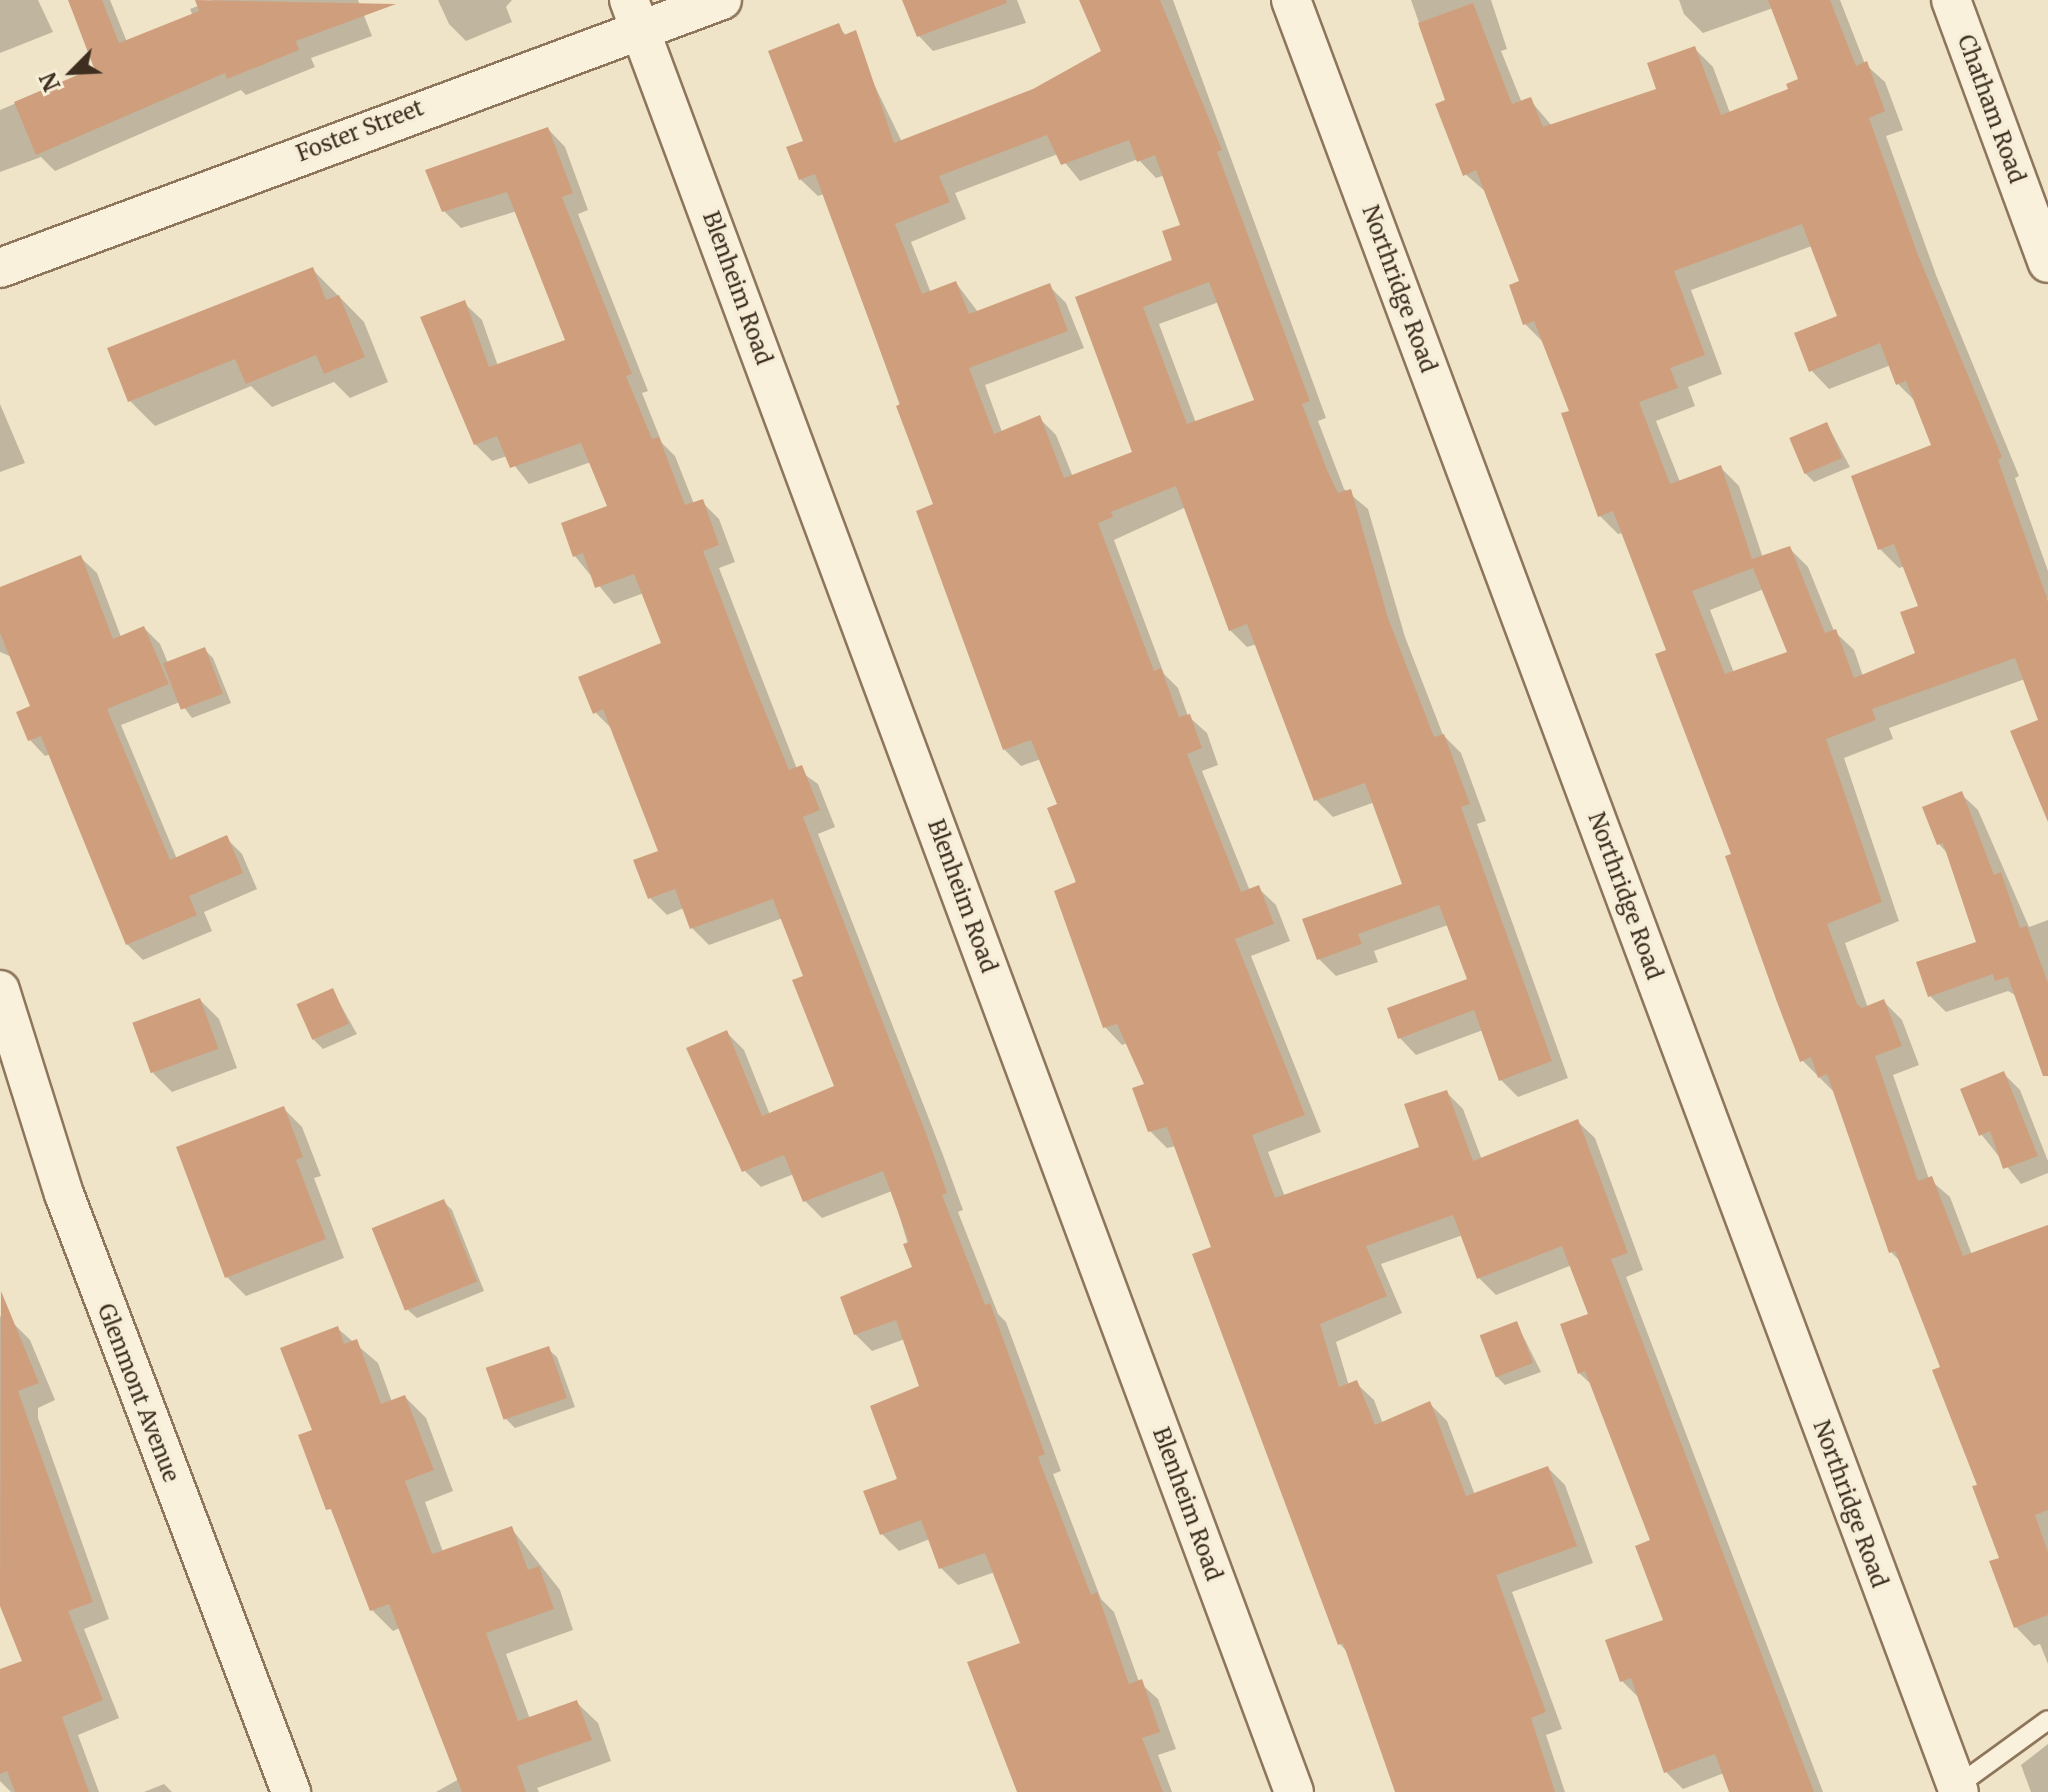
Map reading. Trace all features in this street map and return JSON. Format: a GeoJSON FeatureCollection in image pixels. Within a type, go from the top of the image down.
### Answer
{"type":"FeatureCollection","features":[{"type":"Feature","properties":{"kind":"street","name":"Foster Street"},"geometry":{"type":"LineString","coordinates":[[0,268],[635,14],[722,0]]}},
{"type":"Feature","properties":{"kind":"street","name":"Northridge Road"},"geometry":{"type":"LineString","coordinates":[[1291,0],[1955,1790]]}},
{"type":"Feature","properties":{"kind":"street","name":"Chatham Road"},"geometry":{"type":"LineString","coordinates":[[1951,0],[2048,263]]}},
{"type":"Feature","properties":{"kind":"street","name":"Blenheim Road"},"geometry":{"type":"LineString","coordinates":[[635,14],[1294,1792]]}},
{"type":"Feature","properties":{"kind":"street","name":"Glenmont Avenue"},"geometry":{"type":"LineString","coordinates":[[0,990],[64,1194],[291,1792]]}},
{"type":"Feature","properties":{"kind":"lane"},"geometry":{"type":"LineString","coordinates":[[1955,1790],[2048,1720]]}},
{"type":"Feature","properties":{"kind":"building"},"geometry":{"type":"Polygon","coordinates":[[[68,0],[102,0],[119,43],[199,11],[195,0],[396,4],[296,41],[299,50],[227,79],[225,73],[36,155],[14,102],[94,68],[68,0]]]}},
{"type":"Feature","properties":{"kind":"building"},"geometry":{"type":"Polygon","coordinates":[[[902,0],[1006,0],[1007,3],[917,37],[902,0]]]}},
{"type":"Feature","properties":{"kind":"building"},"geometry":{"type":"Polygon","coordinates":[[[1079,0],[1160,0],[1222,150],[1217,152],[1310,401],[1302,404],[1327,470],[1338,493],[1351,489],[1388,618],[1434,737],[1444,734],[1470,804],[1461,807],[1552,1061],[1499,1081],[1474,1010],[1398,1039],[1387,1008],[1467,979],[1439,905],[1358,934],[1362,944],[1317,960],[1302,919],[1402,884],[1365,783],[1314,801],[1247,624],[1229,631],[1176,486],[1111,512],[1113,517],[1098,523],[1154,671],[1161,668],[1179,717],[1190,714],[1202,748],[1187,754],[1241,892],[1259,885],[1274,924],[1235,939],[1305,1115],[1252,1135],[1275,1198],[1419,1147],[1404,1104],[1447,1090],[1473,1161],[1578,1119],[1628,1253],[1611,1259],[1814,1792],[1729,1792],[1715,1754],[1664,1773],[1631,1678],[1620,1682],[1605,1640],[1663,1620],[1635,1546],[1650,1540],[1585,1371],[1578,1374],[1560,1324],[1588,1314],[1562,1246],[1477,1279],[1453,1215],[1366,1246],[1387,1296],[1320,1324],[1339,1387],[1357,1380],[1375,1425],[1430,1401],[1466,1496],[1548,1466],[1577,1546],[1496,1575],[1546,1712],[1531,1718],[1555,1792],[1395,1792],[1343,1643],[1338,1645],[1192,1254],[1211,1247],[1167,1127],[1148,1132],[1132,1088],[1144,1084],[1117,1024],[1103,1028],[1054,891],[1076,882],[1047,808],[1057,804],[1031,740],[1003,750],[916,511],[933,504],[896,406],[900,404],[815,174],[799,180],[786,147],[803,141],[768,51],[839,23],[844,35],[856,30],[894,143],[1033,89],[1101,51],[1079,0]],[[1047,135],[939,176],[950,202],[895,224],[922,294],[956,281],[969,314],[1050,283],[1068,331],[969,368],[994,434],[1040,415],[1064,478],[1132,452],[1075,297],[1172,260],[1162,231],[1180,225],[1155,155],[1137,162],[1129,140],[1061,165],[1047,135]],[[1209,282],[1143,307],[1187,424],[1254,400],[1209,282]]]}},
{"type":"Feature","properties":{"kind":"building"},"geometry":{"type":"Polygon","coordinates":[[[1768,0],[1830,0],[1856,66],[1867,61],[1885,111],[1869,118],[1918,255],[2002,457],[1998,460],[2048,601],[2048,822],[2010,731],[2038,720],[2015,658],[1872,709],[1876,720],[1826,739],[1882,902],[1827,924],[1857,1004],[1862,1008],[1884,999],[1902,1046],[1875,1056],[1918,1181],[1932,1176],[1963,1256],[2048,1225],[2048,1510],[2035,1515],[2048,1552],[2048,1615],[2014,1628],[1989,1561],[1999,1558],[1972,1486],[1977,1485],[1932,1370],[1940,1367],[1895,1251],[1889,1253],[1827,1074],[1818,1078],[1811,1057],[1800,1062],[1725,856],[1731,854],[1655,654],[1666,650],[1613,511],[1598,517],[1561,413],[1569,411],[1534,321],[1523,325],[1509,285],[1519,281],[1476,170],[1463,176],[1435,104],[1445,100],[1418,23],[1473,3],[1512,104],[1531,97],[1543,127],[1656,89],[1647,63],[1695,46],[1721,115],[1788,89],[1786,84],[1798,79],[1768,0]],[[1802,224],[1674,271],[1705,355],[1670,368],[1678,388],[1639,402],[1670,484],[1721,465],[1752,559],[1790,546],[1825,633],[1836,629],[1854,678],[1915,653],[1900,612],[1918,606],[1894,544],[1878,550],[1851,476],[1931,445],[1906,381],[1896,385],[1880,343],[1809,372],[1794,333],[1837,316],[1802,224]],[[1753,568],[1692,591],[1725,674],[1787,652],[1753,568]]]}},
{"type":"Feature","properties":{"kind":"building"},"geometry":{"type":"Polygon","coordinates":[[[548,127],[573,193],[562,197],[632,374],[626,376],[652,439],[659,437],[685,505],[703,499],[719,545],[703,551],[789,770],[802,765],[820,810],[803,817],[927,1136],[947,1193],[942,1195],[985,1305],[990,1303],[1045,1454],[1038,1457],[1091,1595],[1097,1592],[1129,1684],[1142,1679],[1160,1732],[1142,1738],[1163,1792],[1017,1792],[967,1662],[1020,1643],[985,1553],[939,1569],[921,1520],[880,1535],[863,1491],[897,1479],[870,1406],[919,1386],[896,1320],[854,1335],[840,1297],[912,1267],[903,1244],[909,1242],[883,1171],[803,1202],[784,1155],[742,1172],[686,1048],[727,1030],[762,1116],[834,1086],[792,980],[803,976],[773,899],[690,929],[675,889],[648,899],[633,860],[658,851],[603,709],[593,714],[578,677],[661,643],[634,574],[595,588],[583,553],[573,557],[561,523],[607,506],[581,443],[510,468],[497,436],[474,445],[420,317],[465,300],[489,367],[565,340],[507,192],[442,212],[425,170],[548,127]]]}},
{"type":"Feature","properties":{"kind":"building"},"geometry":{"type":"Polygon","coordinates":[[[313,267],[326,300],[339,295],[365,357],[324,374],[316,355],[246,384],[235,359],[128,402],[107,348],[313,267]]]}},
{"type":"Feature","properties":{"kind":"building"},"geometry":{"type":"Polygon","coordinates":[[[1827,422],[1842,458],[1804,474],[1789,438],[1827,422]]]}},
{"type":"Feature","properties":{"kind":"building"},"geometry":{"type":"Polygon","coordinates":[[[81,555],[113,639],[144,626],[169,684],[107,709],[170,860],[227,835],[243,873],[189,896],[197,915],[126,945],[41,736],[28,741],[16,712],[30,706],[0,633],[0,587],[81,555]]]}},
{"type":"Feature","properties":{"kind":"building"},"geometry":{"type":"Polygon","coordinates":[[[205,647],[223,694],[181,710],[163,663],[205,647]]]}},
{"type":"Feature","properties":{"kind":"building"},"geometry":{"type":"Polygon","coordinates":[[[1962,791],[1994,875],[2001,872],[2020,928],[2027,926],[2048,983],[2048,1076],[2043,1076],[2008,977],[1995,981],[1993,974],[1928,997],[1916,962],[1976,942],[1943,843],[1937,845],[1922,807],[1962,791]]]}},
{"type":"Feature","properties":{"kind":"building"},"geometry":{"type":"Polygon","coordinates":[[[333,988],[349,1024],[312,1040],[296,1004],[333,988]]]}},
{"type":"Feature","properties":{"kind":"building"},"geometry":{"type":"Polygon","coordinates":[[[200,998],[218,1049],[151,1073],[132,1023],[200,998]]]}},
{"type":"Feature","properties":{"kind":"building"},"geometry":{"type":"Polygon","coordinates":[[[2004,1071],[2038,1156],[2003,1169],[1990,1131],[1979,1136],[1960,1089],[2004,1071]]]}},
{"type":"Feature","properties":{"kind":"building"},"geometry":{"type":"Polygon","coordinates":[[[284,1106],[303,1157],[296,1160],[326,1239],[225,1278],[176,1147],[284,1106]]]}},
{"type":"Feature","properties":{"kind":"building"},"geometry":{"type":"Polygon","coordinates":[[[444,1199],[477,1282],[405,1311],[372,1228],[444,1199]]]}},
{"type":"Feature","properties":{"kind":"building"},"geometry":{"type":"Polygon","coordinates":[[[1,1291],[39,1383],[18,1391],[93,1602],[68,1611],[103,1700],[62,1717],[89,1792],[15,1792],[7,1771],[0,1774],[0,1669],[22,1661],[0,1606],[1,1291]]]}},
{"type":"Feature","properties":{"kind":"building"},"geometry":{"type":"Polygon","coordinates":[[[1517,1321],[1533,1363],[1496,1377],[1480,1335],[1517,1321]]]}},
{"type":"Feature","properties":{"kind":"building"},"geometry":{"type":"Polygon","coordinates":[[[338,1326],[344,1344],[357,1339],[381,1404],[405,1395],[434,1470],[405,1481],[432,1554],[512,1526],[528,1570],[539,1566],[554,1609],[486,1633],[518,1721],[577,1700],[592,1740],[517,1766],[526,1792],[462,1792],[389,1604],[370,1611],[331,1509],[326,1510],[298,1435],[312,1430],[280,1348],[338,1326]]]}},
{"type":"Feature","properties":{"kind":"building"},"geometry":{"type":"Polygon","coordinates":[[[549,1346],[567,1398],[504,1420],[486,1368],[549,1346]]]}}]}
